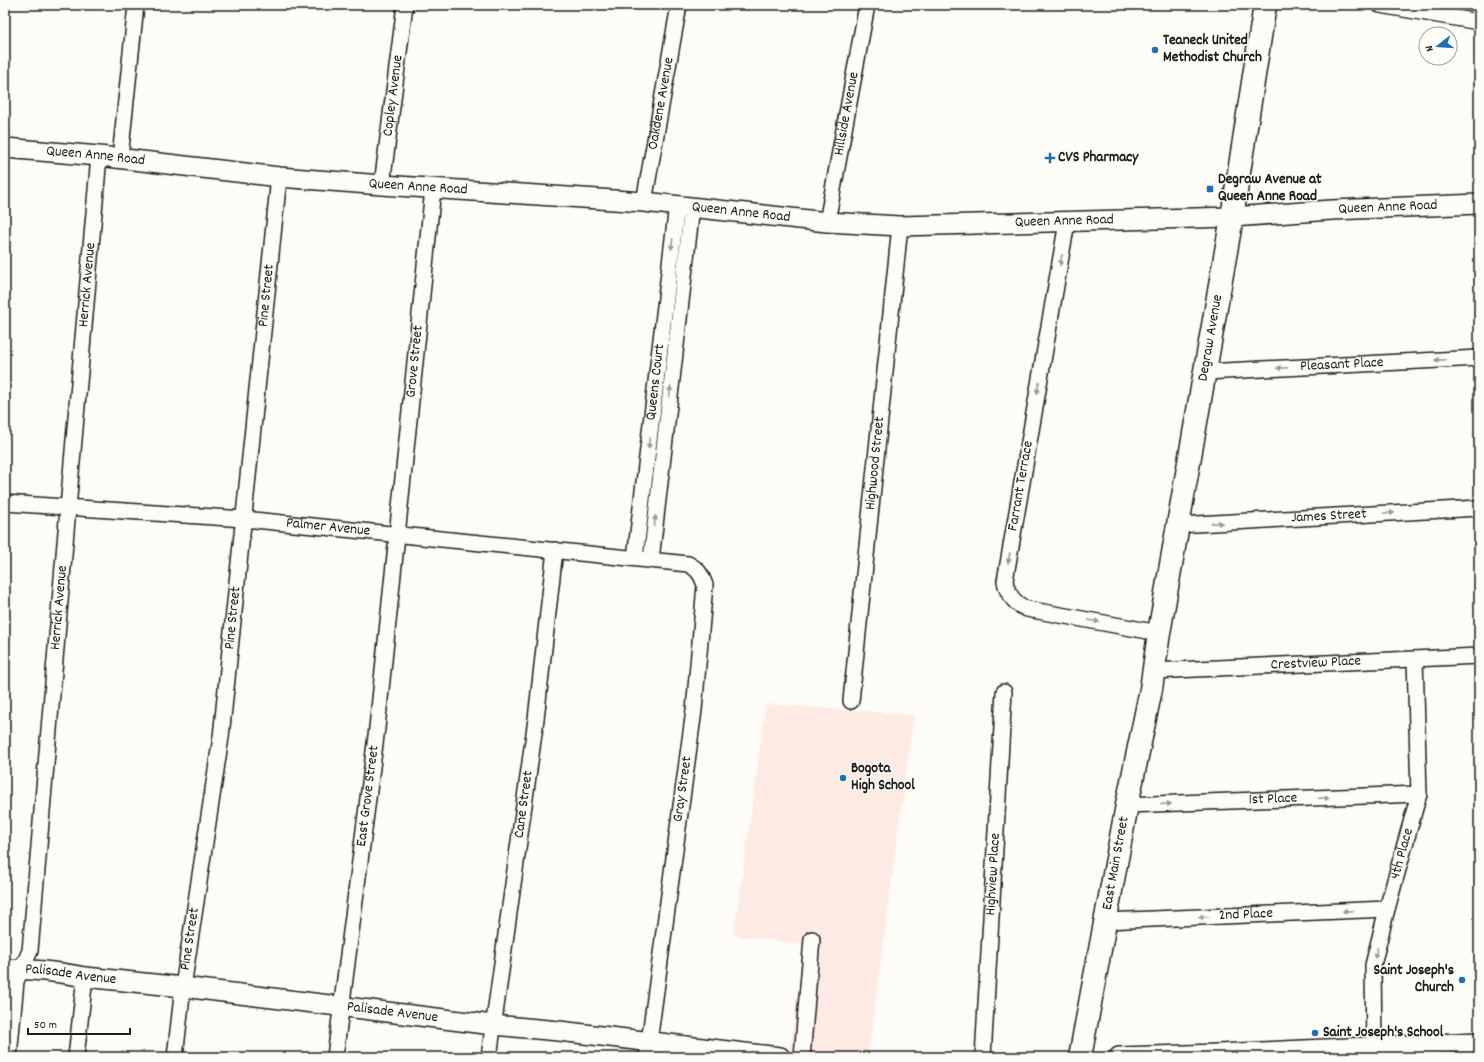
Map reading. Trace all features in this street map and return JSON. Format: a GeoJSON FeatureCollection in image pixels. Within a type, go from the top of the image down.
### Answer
{"type":"FeatureCollection","features":[{"type":"Feature","properties":{"kind":"main road","name":"Degraw Avenue"},"geometry":{"type":"LineString","coordinates":[[1153,671],[1232,216],[1265,5]]}},
{"type":"Feature","properties":{"kind":"main road","name":"East Main Street"},"geometry":{"type":"LineString","coordinates":[[1080,1057],[1127,805],[1151,689],[1153,671]]}},
{"type":"Feature","properties":{"kind":"street"},"geometry":{"type":"LineString","coordinates":[[120,158],[136,5]]}},
{"type":"Feature","properties":{"kind":"street","name":"Copley Avenue"},"geometry":{"type":"LineString","coordinates":[[382,186],[405,5]]}},
{"type":"Feature","properties":{"kind":"street","name":"Oakdene Avenue"},"geometry":{"type":"LineString","coordinates":[[644,202],[679,5]]}},
{"type":"Feature","properties":{"kind":"street","name":"Hillside Avenue"},"geometry":{"type":"LineString","coordinates":[[827,222],[867,5]]}},
{"type":"Feature","properties":{"kind":"street"},"geometry":{"type":"LineString","coordinates":[[1380,5],[1479,22]]}},
{"type":"Feature","properties":{"kind":"street","name":"Queen Anne Road"},"geometry":{"type":"LineString","coordinates":[[5,148],[120,158],[279,177],[382,186],[644,202],[827,222],[900,226],[1232,216],[1479,204]]}},
{"type":"Feature","properties":{"kind":"street","name":"Herrick Avenue"},"geometry":{"type":"LineString","coordinates":[[8,1057],[16,981],[13,969],[30,951],[100,156]]}},
{"type":"Feature","properties":{"kind":"street","name":"Pine Street"},"geometry":{"type":"LineString","coordinates":[[175,1057],[183,987],[221,737],[279,177]]}},
{"type":"Feature","properties":{"kind":"street","name":"Grove Street"},"geometry":{"type":"LineString","coordinates":[[397,534],[433,189]]}},
{"type":"Feature","properties":{"kind":"street","name":"Queens Court"},"geometry":{"type":"LineString","coordinates":[[635,558],[684,206]]}},
{"type":"Feature","properties":{"kind":"street","name":"Queens Court"},"geometry":{"type":"LineString","coordinates":[[651,560],[684,206]]}},
{"type":"Feature","properties":{"kind":"street","name":"Farrant Terrace"},"geometry":{"type":"LineString","coordinates":[[1067,222],[1006,573],[1006,587],[1018,606],[1027,609],[1159,633]]}},
{"type":"Feature","properties":{"kind":"street","name":"Highwood Street"},"geometry":{"type":"LineString","coordinates":[[851,701],[900,226]]}},
{"type":"Feature","properties":{"kind":"street","name":"Pleasant Place"},"geometry":{"type":"LineString","coordinates":[[1205,372],[1479,358]]}},
{"type":"Feature","properties":{"kind":"street","name":"Palmer Avenue"},"geometry":{"type":"LineString","coordinates":[[5,503],[244,519],[651,560]]}},
{"type":"Feature","properties":{"kind":"street","name":"James Street"},"geometry":{"type":"LineString","coordinates":[[1178,525],[1479,508]]}},
{"type":"Feature","properties":{"kind":"street","name":"East Grove Street"},"geometry":{"type":"LineString","coordinates":[[335,1057],[377,728],[397,534]]}},
{"type":"Feature","properties":{"kind":"street","name":"Cane Street"},"geometry":{"type":"LineString","coordinates":[[489,1057],[536,719],[555,550]]}},
{"type":"Feature","properties":{"kind":"street","name":"Gray Street"},"geometry":{"type":"LineString","coordinates":[[648,1050],[694,710],[705,585],[701,574],[688,564],[651,560]]}},
{"type":"Feature","properties":{"kind":"street","name":"Crestview Place"},"geometry":{"type":"LineString","coordinates":[[1153,671],[1479,656]]}},
{"type":"Feature","properties":{"kind":"street","name":"4th Place"},"geometry":{"type":"LineString","coordinates":[[1374,1048],[1373,965],[1419,794],[1415,659]]}},
{"type":"Feature","properties":{"kind":"street","name":"Highview Place"},"geometry":{"type":"LineString","coordinates":[[982,1057],[1004,692]]}},
{"type":"Feature","properties":{"kind":"street","name":"1st Place"},"geometry":{"type":"LineString","coordinates":[[1127,805],[1419,794]]}},
{"type":"Feature","properties":{"kind":"street","name":"2nd Place"},"geometry":{"type":"LineString","coordinates":[[1105,921],[1387,909]]}},
{"type":"Feature","properties":{"kind":"street"},"geometry":{"type":"LineString","coordinates":[[802,1057],[812,939]]}},
{"type":"Feature","properties":{"kind":"street","name":"Palisade Avenue"},"geometry":{"type":"LineString","coordinates":[[13,969],[183,987],[493,1025],[559,1031],[648,1050],[780,1057]]}},
{"type":"Feature","properties":{"kind":"street"},"geometry":{"type":"LineString","coordinates":[[76,1057],[85,977]]}},
{"type":"Feature","properties":{"kind":"street"},"geometry":{"type":"LineString","coordinates":[[1119,1057],[1351,1053],[1374,1048],[1479,1042]]}},
{"type":"Feature","properties":{"kind":"shaded area"},"geometry":{"type":"Polygon","coordinates":[[[766,704],[914,715],[868,1057],[789,1057],[804,945],[734,935],[766,704]]]}},
{"type":"Feature","properties":{"kind":"place","name":"Teaneck United Methodist Church"},"geometry":{"type":"Point","coordinates":[1155,50]}},
{"type":"Feature","properties":{"kind":"place","name":"CVS Pharmacy"},"geometry":{"type":"Point","coordinates":[1050,158]}},
{"type":"Feature","properties":{"kind":"place","name":"Degraw Avenue at Queen Anne Road"},"geometry":{"type":"Point","coordinates":[1210,189]}},
{"type":"Feature","properties":{"kind":"place","name":"Bogota High School"},"geometry":{"type":"Point","coordinates":[843,778]}},
{"type":"Feature","properties":{"kind":"place","name":"Saint Joseph's Church"},"geometry":{"type":"Point","coordinates":[1462,980]}},
{"type":"Feature","properties":{"kind":"place","name":"Saint Joseph's School"},"geometry":{"type":"Point","coordinates":[1315,1033]}}]}
